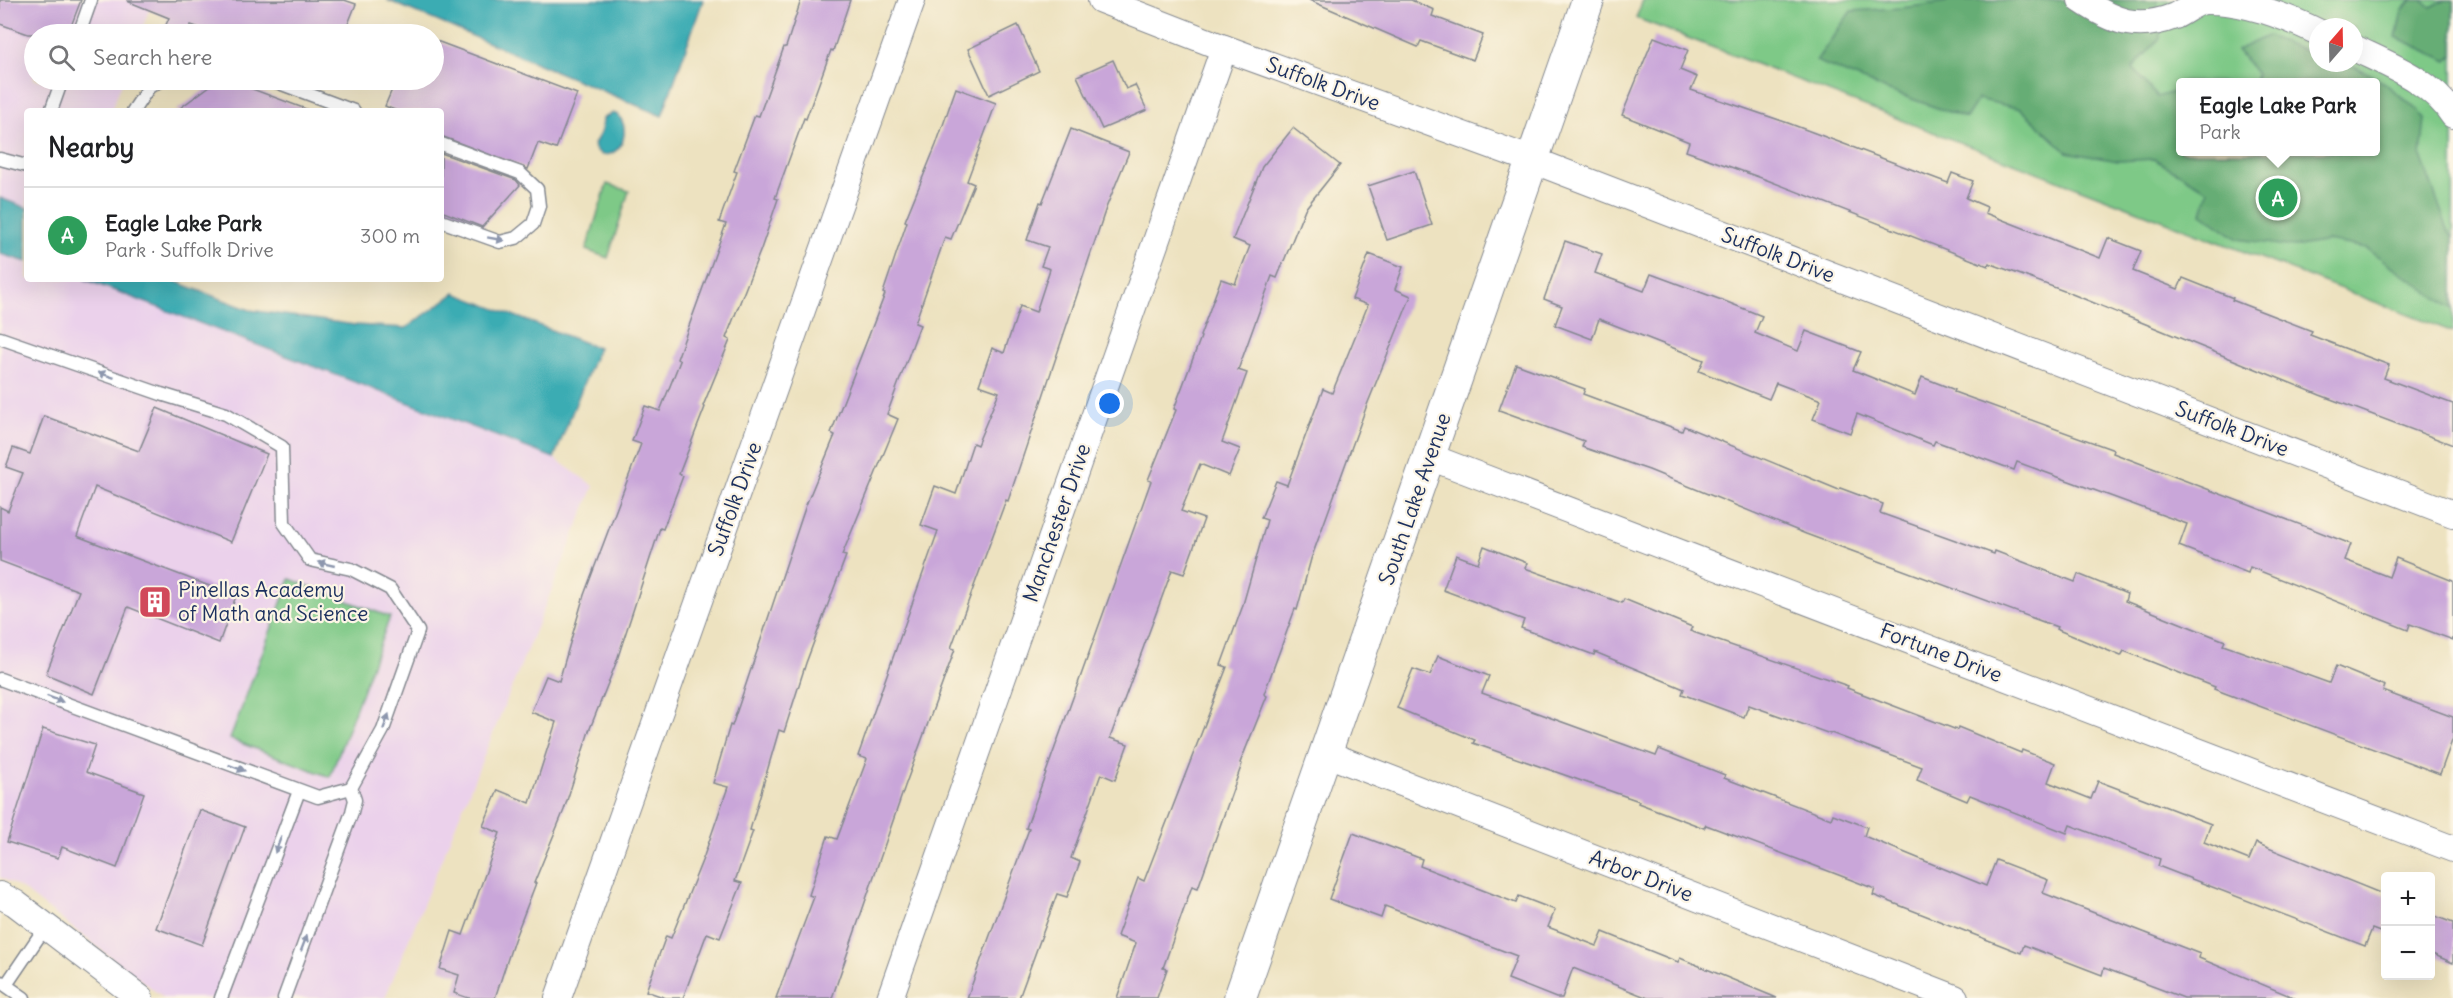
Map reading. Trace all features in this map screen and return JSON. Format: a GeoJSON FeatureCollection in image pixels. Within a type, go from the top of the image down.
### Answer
{"type":"FeatureCollection","features":[{"type":"Feature","properties":{"kind":"street","name":"Suffolk Drive"},"geometry":{"type":"LineString","coordinates":[[558,998],[912,0]]}},
{"type":"Feature","properties":{"kind":"street","name":"Suffolk Drive"},"geometry":{"type":"LineString","coordinates":[[1101,0],[1224,48],[1532,160],[2453,514]]}},
{"type":"Feature","properties":{"kind":"street","name":"South Lake Avenue"},"geometry":{"type":"LineString","coordinates":[[1240,998],[1327,754],[1588,0]]}},
{"type":"Feature","properties":{"kind":"street"},"geometry":{"type":"LineString","coordinates":[[2081,0],[2113,19],[2130,24],[2155,23],[2177,15],[2202,1],[2229,2],[2272,11],[2309,28]]}},
{"type":"Feature","properties":{"kind":"street","name":"Manchester Drive"},"geometry":{"type":"LineString","coordinates":[[890,998],[1224,48]]}},
{"type":"Feature","properties":{"kind":"street"},"geometry":{"type":"LineString","coordinates":[[2363,52],[2404,72],[2445,101],[2453,115]]}},
{"type":"Feature","properties":{"kind":"street","name":"Fortune Drive"},"geometry":{"type":"LineString","coordinates":[[1430,457],[2453,849]]}},
{"type":"Feature","properties":{"kind":"street","name":"Arbor Drive"},"geometry":{"type":"LineString","coordinates":[[1327,754],[1955,998]]}},
{"type":"Feature","properties":{"kind":"street"},"geometry":{"type":"LineString","coordinates":[[0,895],[15,903],[140,998]]}},
{"type":"Feature","properties":{"kind":"lane"},"geometry":{"type":"LineString","coordinates":[[83,24],[91,0]]}},
{"type":"Feature","properties":{"kind":"lane"},"geometry":{"type":"LineString","coordinates":[[52,108],[58,90]]}},
{"type":"Feature","properties":{"kind":"lane"},"geometry":{"type":"LineString","coordinates":[[135,108],[147,90]]}},
{"type":"Feature","properties":{"kind":"lane"},"geometry":{"type":"LineString","coordinates":[[298,90],[346,108]]}},
{"type":"Feature","properties":{"kind":"lane"},"geometry":{"type":"LineString","coordinates":[[444,145],[520,173],[537,189],[540,206],[532,224],[516,238],[500,242],[444,222]]}},
{"type":"Feature","properties":{"kind":"lane"},"geometry":{"type":"LineString","coordinates":[[0,159],[24,165]]}},
{"type":"Feature","properties":{"kind":"lane"},"geometry":{"type":"LineString","coordinates":[[0,338],[226,414],[282,447],[284,523],[310,560],[351,569],[390,589],[418,631],[383,730],[351,788],[318,797],[0,679]]}},
{"type":"Feature","properties":{"kind":"lane"},"geometry":{"type":"LineString","coordinates":[[284,998],[352,812],[355,800],[351,788]]}},
{"type":"Feature","properties":{"kind":"lane"},"geometry":{"type":"LineString","coordinates":[[221,998],[299,790]]}},
{"type":"Feature","properties":{"kind":"lane"},"geometry":{"type":"LineString","coordinates":[[24,998],[3,983],[46,926]]}},
{"type":"Feature","properties":{"kind":"shaded area"},"geometry":{"type":"Polygon","coordinates":[[[0,0],[153,0],[144,24],[24,24],[24,90],[119,90],[112,108],[24,108],[24,207],[0,198],[0,0]]]}},
{"type":"Feature","properties":{"kind":"shaded area"},"geometry":{"type":"Polygon","coordinates":[[[0,254],[24,261],[24,282],[92,282],[554,458],[594,486],[385,998],[164,998],[22,889],[0,877],[0,254]]]}},
{"type":"Feature","properties":{"kind":"green space"},"geometry":{"type":"Polygon","coordinates":[[[1643,0],[2453,0],[2453,332],[1636,18],[1643,0]]]}},
{"type":"Feature","properties":{"kind":"green space"},"geometry":{"type":"Polygon","coordinates":[[[1947,0],[2157,0],[2160,38],[2133,68],[2157,97],[2176,91],[2176,156],[2380,156],[2380,81],[2425,118],[2421,156],[2448,230],[2453,237],[2453,309],[2366,248],[2328,241],[2294,247],[2238,239],[2202,214],[2208,190],[2154,159],[2118,161],[2067,152],[2021,109],[1978,99],[1966,118],[1892,92],[1816,61],[1851,11],[1901,8],[1947,0]]]}},
{"type":"Feature","properties":{"kind":"green space"},"geometry":{"type":"Polygon","coordinates":[[[2412,0],[2422,0],[2431,8],[2446,0],[2453,0],[2453,56],[2448,61],[2396,37],[2402,11],[2412,0]]]}},
{"type":"Feature","properties":{"kind":"green space"},"geometry":{"type":"Polygon","coordinates":[[[2267,36],[2309,52],[2309,72],[2364,71],[2376,78],[2256,78],[2257,74],[2237,50],[2267,36]]]}},
{"type":"Feature","properties":{"kind":"green space"},"geometry":{"type":"Polygon","coordinates":[[[607,184],[629,191],[608,258],[586,250],[607,184]]]}},
{"type":"Feature","properties":{"kind":"green space"},"geometry":{"type":"Polygon","coordinates":[[[290,579],[390,617],[330,777],[230,739],[290,579]]]}},
{"type":"Feature","properties":{"kind":"water"},"geometry":{"type":"Polygon","coordinates":[[[387,0],[703,0],[662,116],[387,0]]]}},
{"type":"Feature","properties":{"kind":"water"},"geometry":{"type":"Polygon","coordinates":[[[613,113],[618,115],[622,121],[623,141],[615,151],[602,155],[595,149],[594,144],[601,132],[603,118],[613,113]]]}},
{"type":"Feature","properties":{"kind":"water"},"geometry":{"type":"Polygon","coordinates":[[[0,198],[24,207],[24,261],[0,254],[0,198]]]}},
{"type":"Feature","properties":{"kind":"water"},"geometry":{"type":"Polygon","coordinates":[[[92,282],[177,282],[250,310],[355,325],[406,328],[455,293],[598,348],[554,458],[92,282]]]}},
{"type":"Feature","properties":{"kind":"building"},"geometry":{"type":"Polygon","coordinates":[[[0,0],[81,0],[72,24],[24,24],[24,33],[0,24],[0,0]]]}},
{"type":"Feature","properties":{"kind":"building"},"geometry":{"type":"Polygon","coordinates":[[[344,0],[356,4],[348,24],[166,24],[169,18],[127,1],[344,0]]]}},
{"type":"Feature","properties":{"kind":"building"},"geometry":{"type":"Polygon","coordinates":[[[801,0],[850,0],[833,51],[831,50],[806,119],[804,118],[775,198],[778,199],[761,249],[726,338],[730,340],[679,474],[683,476],[663,529],[660,528],[616,663],[589,731],[564,810],[534,883],[536,883],[495,998],[468,998],[454,993],[459,975],[440,969],[452,931],[463,935],[500,833],[483,826],[498,790],[530,803],[556,722],[531,712],[546,676],[559,681],[584,595],[641,444],[632,441],[645,406],[660,411],[680,361],[677,359],[726,224],[719,222],[737,172],[734,171],[755,115],[759,116],[784,47],[786,47],[801,0]]]}},
{"type":"Feature","properties":{"kind":"building"},"geometry":{"type":"Polygon","coordinates":[[[1309,0],[1411,0],[1434,10],[1432,16],[1483,35],[1473,60],[1421,41],[1418,47],[1309,0]]]}},
{"type":"Feature","properties":{"kind":"building"},"geometry":{"type":"Polygon","coordinates":[[[1018,25],[1039,71],[989,95],[968,49],[1018,25]]]}},
{"type":"Feature","properties":{"kind":"building"},"geometry":{"type":"Polygon","coordinates":[[[1654,37],[1688,50],[1680,70],[1697,77],[1691,90],[1788,123],[1948,183],[1952,173],[1973,181],[1966,198],[1987,207],[1985,213],[2100,258],[2108,238],[2141,251],[2133,271],[2178,289],[2183,278],[2312,331],[2310,335],[2389,365],[2384,378],[2453,404],[2453,445],[2320,395],[2072,294],[1989,263],[1988,266],[1686,151],[1689,142],[1622,115],[1654,37]]]}},
{"type":"Feature","properties":{"kind":"building"},"geometry":{"type":"Polygon","coordinates":[[[444,44],[577,94],[556,149],[538,143],[528,169],[444,137],[444,108],[390,108],[385,106],[392,90],[444,90],[444,44]]]}},
{"type":"Feature","properties":{"kind":"building"},"geometry":{"type":"Polygon","coordinates":[[[1113,60],[1126,89],[1135,85],[1147,110],[1102,129],[1077,76],[1113,60]]]}},
{"type":"Feature","properties":{"kind":"building"},"geometry":{"type":"Polygon","coordinates":[[[956,88],[996,103],[967,181],[974,184],[951,239],[945,237],[915,323],[920,325],[887,414],[898,419],[842,555],[846,556],[806,663],[784,732],[779,730],[750,830],[753,831],[735,881],[742,883],[720,938],[707,933],[683,998],[666,998],[646,991],[666,936],[671,938],[704,856],[728,787],[713,783],[730,725],[732,726],[806,505],[835,435],[831,433],[885,294],[883,293],[907,222],[905,221],[956,88]]]}},
{"type":"Feature","properties":{"kind":"building"},"geometry":{"type":"Polygon","coordinates":[[[204,90],[255,90],[303,108],[180,108],[204,90]]]}},
{"type":"Feature","properties":{"kind":"building"},"geometry":{"type":"Polygon","coordinates":[[[1293,128],[1340,165],[1305,209],[1277,278],[1272,276],[1238,370],[1247,373],[1222,442],[1240,449],[1229,476],[1200,464],[1181,511],[1204,519],[1184,574],[1172,570],[1110,738],[1128,744],[1115,780],[1101,774],[1071,858],[1080,862],[1067,897],[1057,894],[1019,998],[967,998],[1029,829],[1026,828],[1221,279],[1235,284],[1250,246],[1233,239],[1262,167],[1293,128]]]}},
{"type":"Feature","properties":{"kind":"building"},"geometry":{"type":"Polygon","coordinates":[[[1071,129],[1129,152],[1106,208],[1008,501],[1006,500],[951,648],[955,649],[832,998],[776,998],[814,897],[809,895],[828,836],[837,839],[867,759],[858,756],[938,531],[921,525],[935,486],[956,494],[973,443],[977,445],[999,392],[979,385],[992,348],[1004,353],[1020,306],[1036,312],[1050,269],[1041,266],[1048,247],[1027,240],[1040,202],[1042,203],[1071,129]]]}},
{"type":"Feature","properties":{"kind":"building"},"geometry":{"type":"Polygon","coordinates":[[[444,154],[516,180],[520,185],[482,227],[444,212],[444,154]]]}},
{"type":"Feature","properties":{"kind":"building"},"geometry":{"type":"Polygon","coordinates":[[[1414,171],[1432,225],[1387,240],[1368,186],[1414,171]]]}},
{"type":"Feature","properties":{"kind":"building"},"geometry":{"type":"Polygon","coordinates":[[[1565,241],[1602,254],[1595,273],[1644,291],[1651,274],[1762,316],[1755,333],[1798,351],[1806,331],[1861,352],[1853,370],[1915,395],[1922,377],[1955,390],[1954,392],[2114,450],[2113,453],[2351,544],[2345,560],[2389,577],[2396,558],[2453,581],[2453,640],[2410,624],[2408,630],[2250,567],[2248,573],[2179,546],[2187,524],[2017,462],[2014,470],[1935,441],[1933,445],[1857,414],[1850,433],[1813,419],[1821,400],[1776,383],[1769,399],[1699,371],[1704,360],[1599,319],[1592,339],[1555,325],[1562,306],[1544,299],[1565,241]]]}},
{"type":"Feature","properties":{"kind":"building"},"geometry":{"type":"Polygon","coordinates":[[[1369,254],[1403,267],[1395,289],[1411,296],[1367,405],[1311,559],[1297,610],[1295,609],[1264,694],[1267,696],[1240,763],[1242,764],[1198,888],[1192,886],[1163,968],[1167,969],[1157,998],[1117,998],[1136,943],[1117,936],[1138,878],[1144,881],[1227,667],[1221,665],[1242,608],[1267,520],[1261,518],[1276,481],[1287,485],[1323,389],[1332,393],[1368,305],[1352,299],[1369,254]]]}},
{"type":"Feature","properties":{"kind":"building"},"geometry":{"type":"Polygon","coordinates":[[[1516,364],[1585,389],[1583,394],[1682,431],[1684,426],[1839,490],[1840,488],[1883,504],[1880,513],[1994,554],[1995,551],[2075,582],[2078,574],[2127,594],[2125,601],[2225,641],[2223,645],[2329,683],[2336,666],[2385,686],[2383,691],[2453,717],[2453,738],[2440,774],[2214,689],[2215,687],[2124,651],[2121,656],[2056,629],[2057,627],[1806,534],[1649,470],[1582,447],[1584,441],[1499,410],[1516,364]]]}},
{"type":"Feature","properties":{"kind":"building"},"geometry":{"type":"Polygon","coordinates":[[[157,408],[267,454],[231,542],[95,487],[77,536],[236,596],[219,643],[128,607],[94,694],[46,674],[79,591],[0,561],[0,507],[8,511],[23,473],[6,467],[13,448],[30,454],[44,416],[139,451],[157,408]]]}},
{"type":"Feature","properties":{"kind":"building"},"geometry":{"type":"Polygon","coordinates":[[[1484,546],[1527,563],[1525,568],[1622,603],[1624,599],[1692,627],[1690,631],[1848,686],[1847,688],[1957,730],[1958,727],[2021,753],[2022,750],[2055,763],[2048,782],[2091,799],[2098,781],[2211,824],[2204,842],[2249,860],[2256,843],[2381,893],[2381,932],[2372,929],[2365,946],[2158,866],[2160,859],[2070,825],[2067,833],[1970,795],[1967,801],[1917,780],[1922,767],[1749,705],[1744,717],[1682,694],[1684,689],[1595,652],[1594,655],[1521,628],[1524,620],[1443,590],[1456,555],[1478,563],[1484,546]]]}},
{"type":"Feature","properties":{"kind":"building"},"geometry":{"type":"Polygon","coordinates":[[[1438,656],[1489,676],[1482,693],[1656,756],[1659,749],[1725,775],[1724,778],[1831,819],[1833,814],[1867,827],[1864,836],[1986,886],[1996,860],[2048,880],[2043,893],[2200,954],[2199,958],[2295,998],[2184,998],[2104,968],[2102,975],[2024,945],[2021,953],[1873,895],[1875,889],[1805,862],[1706,825],[1704,828],[1638,803],[1639,801],[1473,743],[1475,740],[1397,708],[1413,669],[1430,675],[1438,656]]]}},
{"type":"Feature","properties":{"kind":"building"},"geometry":{"type":"Polygon","coordinates":[[[43,729],[95,745],[86,772],[144,793],[117,868],[62,847],[58,858],[7,842],[43,729]]]}},
{"type":"Feature","properties":{"kind":"building"},"geometry":{"type":"Polygon","coordinates":[[[200,810],[245,827],[202,945],[156,928],[200,810]]]}},
{"type":"Feature","properties":{"kind":"building"},"geometry":{"type":"Polygon","coordinates":[[[1353,833],[1422,859],[1420,866],[1516,903],[1519,896],[1555,910],[1548,927],[1597,946],[1603,932],[1678,962],[1680,958],[1777,998],[1648,998],[1573,968],[1562,998],[1556,998],[1508,979],[1517,956],[1385,906],[1381,918],[1329,899],[1353,833]]]}},
{"type":"Feature","properties":{"kind":"building"},"geometry":{"type":"Polygon","coordinates":[[[2435,916],[2453,923],[2453,963],[2435,955],[2435,916]]]}},
{"type":"Feature","properties":{"kind":"place","name":"Eagle Lake Park"},"geometry":{"type":"Point","coordinates":[2278,198]}},
{"type":"Feature","properties":{"kind":"place","name":"Pinellas Academy of Math and Science"},"geometry":{"type":"Point","coordinates":[155,602]}}]}
